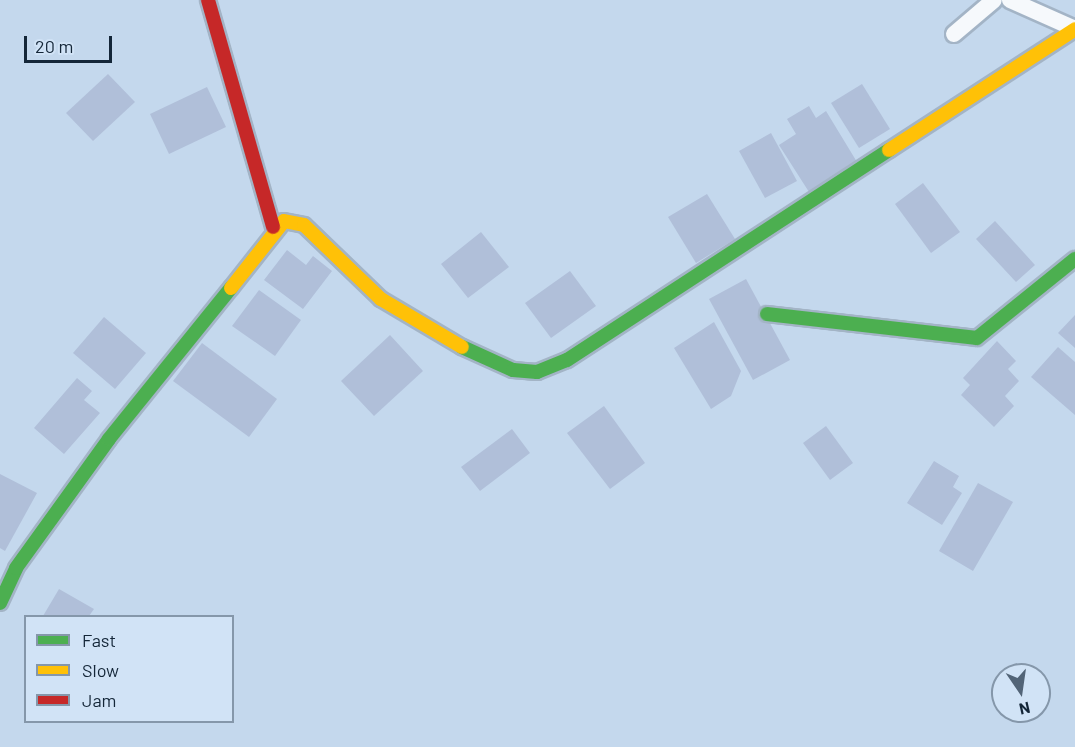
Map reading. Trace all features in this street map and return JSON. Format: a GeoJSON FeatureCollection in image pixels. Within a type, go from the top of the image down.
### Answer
{"type":"FeatureCollection","features":[{"type":"Feature","properties":{"kind":"street"},"geometry":{"type":"LineString","coordinates":[[208,0],[273,227]]}},
{"type":"Feature","properties":{"kind":"street"},"geometry":{"type":"LineString","coordinates":[[0,603],[16,568],[109,439],[273,227],[295,219],[381,299],[471,352],[513,370],[537,372],[567,360],[1074,29]]}},
{"type":"Feature","properties":{"kind":"street"},"geometry":{"type":"LineString","coordinates":[[767,314],[977,338],[1075,259]]}},
{"type":"Feature","properties":{"kind":"lane"},"geometry":{"type":"LineString","coordinates":[[954,34],[994,0]]}},
{"type":"Feature","properties":{"kind":"lane"},"geometry":{"type":"LineString","coordinates":[[1010,0],[1074,29]]}},
{"type":"Feature","properties":{"kind":"building"},"geometry":{"type":"Polygon","coordinates":[[[108,74],[135,102],[93,141],[66,113],[108,74]]]}},
{"type":"Feature","properties":{"kind":"building"},"geometry":{"type":"Polygon","coordinates":[[[862,84],[890,129],[859,148],[831,103],[862,84]]]}},
{"type":"Feature","properties":{"kind":"building"},"geometry":{"type":"Polygon","coordinates":[[[207,87],[226,127],[169,154],[150,114],[207,87]]]}},
{"type":"Feature","properties":{"kind":"building"},"geometry":{"type":"Polygon","coordinates":[[[809,106],[816,118],[826,111],[857,162],[809,192],[779,145],[796,134],[787,119],[809,106]]]}},
{"type":"Feature","properties":{"kind":"building"},"geometry":{"type":"Polygon","coordinates":[[[771,133],[797,181],[765,198],[739,151],[771,133]]]}},
{"type":"Feature","properties":{"kind":"building"},"geometry":{"type":"Polygon","coordinates":[[[923,183],[960,232],[931,253],[895,204],[923,183]]]}},
{"type":"Feature","properties":{"kind":"building"},"geometry":{"type":"Polygon","coordinates":[[[707,194],[735,239],[696,263],[668,217],[707,194]]]}},
{"type":"Feature","properties":{"kind":"building"},"geometry":{"type":"Polygon","coordinates":[[[995,221],[1035,265],[1016,282],[976,239],[995,221]]]}},
{"type":"Feature","properties":{"kind":"building"},"geometry":{"type":"Polygon","coordinates":[[[481,232],[509,267],[468,298],[441,264],[481,232]]]}},
{"type":"Feature","properties":{"kind":"building"},"geometry":{"type":"Polygon","coordinates":[[[287,250],[306,265],[313,256],[332,271],[303,309],[264,280],[287,250]]]}},
{"type":"Feature","properties":{"kind":"building"},"geometry":{"type":"Polygon","coordinates":[[[570,271],[596,306],[551,338],[525,303],[570,271]]]}},
{"type":"Feature","properties":{"kind":"building"},"geometry":{"type":"Polygon","coordinates":[[[746,279],[790,360],[753,380],[709,299],[746,279]]]}},
{"type":"Feature","properties":{"kind":"building"},"geometry":{"type":"Polygon","coordinates":[[[259,290],[301,320],[275,356],[232,326],[259,290]]]}},
{"type":"Feature","properties":{"kind":"building"},"geometry":{"type":"Polygon","coordinates":[[[1075,315],[1075,348],[1058,333],[1075,315]]]}},
{"type":"Feature","properties":{"kind":"building"},"geometry":{"type":"Polygon","coordinates":[[[104,317],[146,353],[115,389],[73,353],[104,317]]]}},
{"type":"Feature","properties":{"kind":"building"},"geometry":{"type":"Polygon","coordinates":[[[714,322],[741,371],[731,396],[711,409],[674,348],[714,322]]]}},
{"type":"Feature","properties":{"kind":"building"},"geometry":{"type":"Polygon","coordinates":[[[390,335],[423,371],[374,416],[341,381],[390,335]]]}},
{"type":"Feature","properties":{"kind":"building"},"geometry":{"type":"Polygon","coordinates":[[[997,341],[1016,361],[1008,369],[1019,381],[1005,396],[1014,406],[994,427],[961,395],[970,385],[963,378],[997,341]]]}},
{"type":"Feature","properties":{"kind":"building"},"geometry":{"type":"Polygon","coordinates":[[[202,343],[277,399],[249,437],[173,381],[202,343]]]}},
{"type":"Feature","properties":{"kind":"building"},"geometry":{"type":"Polygon","coordinates":[[[1058,347],[1075,362],[1075,415],[1031,377],[1058,347]]]}},
{"type":"Feature","properties":{"kind":"building"},"geometry":{"type":"Polygon","coordinates":[[[77,378],[92,391],[84,400],[100,413],[64,454],[34,428],[77,378]]]}},
{"type":"Feature","properties":{"kind":"building"},"geometry":{"type":"Polygon","coordinates":[[[604,406],[645,463],[610,489],[567,433],[604,406]]]}},
{"type":"Feature","properties":{"kind":"building"},"geometry":{"type":"Polygon","coordinates":[[[826,426],[853,463],[830,480],[803,443],[826,426]]]}},
{"type":"Feature","properties":{"kind":"building"},"geometry":{"type":"Polygon","coordinates":[[[512,429],[530,453],[480,491],[461,467],[512,429]]]}},
{"type":"Feature","properties":{"kind":"building"},"geometry":{"type":"Polygon","coordinates":[[[934,461],[959,476],[953,487],[962,493],[942,525],[907,503],[934,461]]]}},
{"type":"Feature","properties":{"kind":"building"},"geometry":{"type":"Polygon","coordinates":[[[0,474],[37,493],[5,551],[0,548],[0,474]]]}},
{"type":"Feature","properties":{"kind":"building"},"geometry":{"type":"Polygon","coordinates":[[[978,483],[1013,502],[973,571],[939,551],[978,483]]]}},
{"type":"Feature","properties":{"kind":"building"},"geometry":{"type":"Polygon","coordinates":[[[59,589],[94,609],[90,615],[44,615],[59,589]]]}},
{"type":"Feature","properties":{"kind":"traffic: fast"},"geometry":{"type":"LineString","coordinates":[[462,347],[513,370],[537,372],[567,360],[889,150]]}},
{"type":"Feature","properties":{"kind":"traffic: fast"},"geometry":{"type":"LineString","coordinates":[[767,314],[977,338],[1075,259]]}},
{"type":"Feature","properties":{"kind":"traffic: fast"},"geometry":{"type":"LineString","coordinates":[[0,603],[16,568],[109,439],[231,288]]}},
{"type":"Feature","properties":{"kind":"traffic: slow"},"geometry":{"type":"LineString","coordinates":[[889,150],[1075,29]]}},
{"type":"Feature","properties":{"kind":"traffic: slow"},"geometry":{"type":"LineString","coordinates":[[231,288],[284,221],[304,225],[381,299],[462,347]]}},
{"type":"Feature","properties":{"kind":"traffic: jam"},"geometry":{"type":"LineString","coordinates":[[208,0],[273,227]]}}]}
